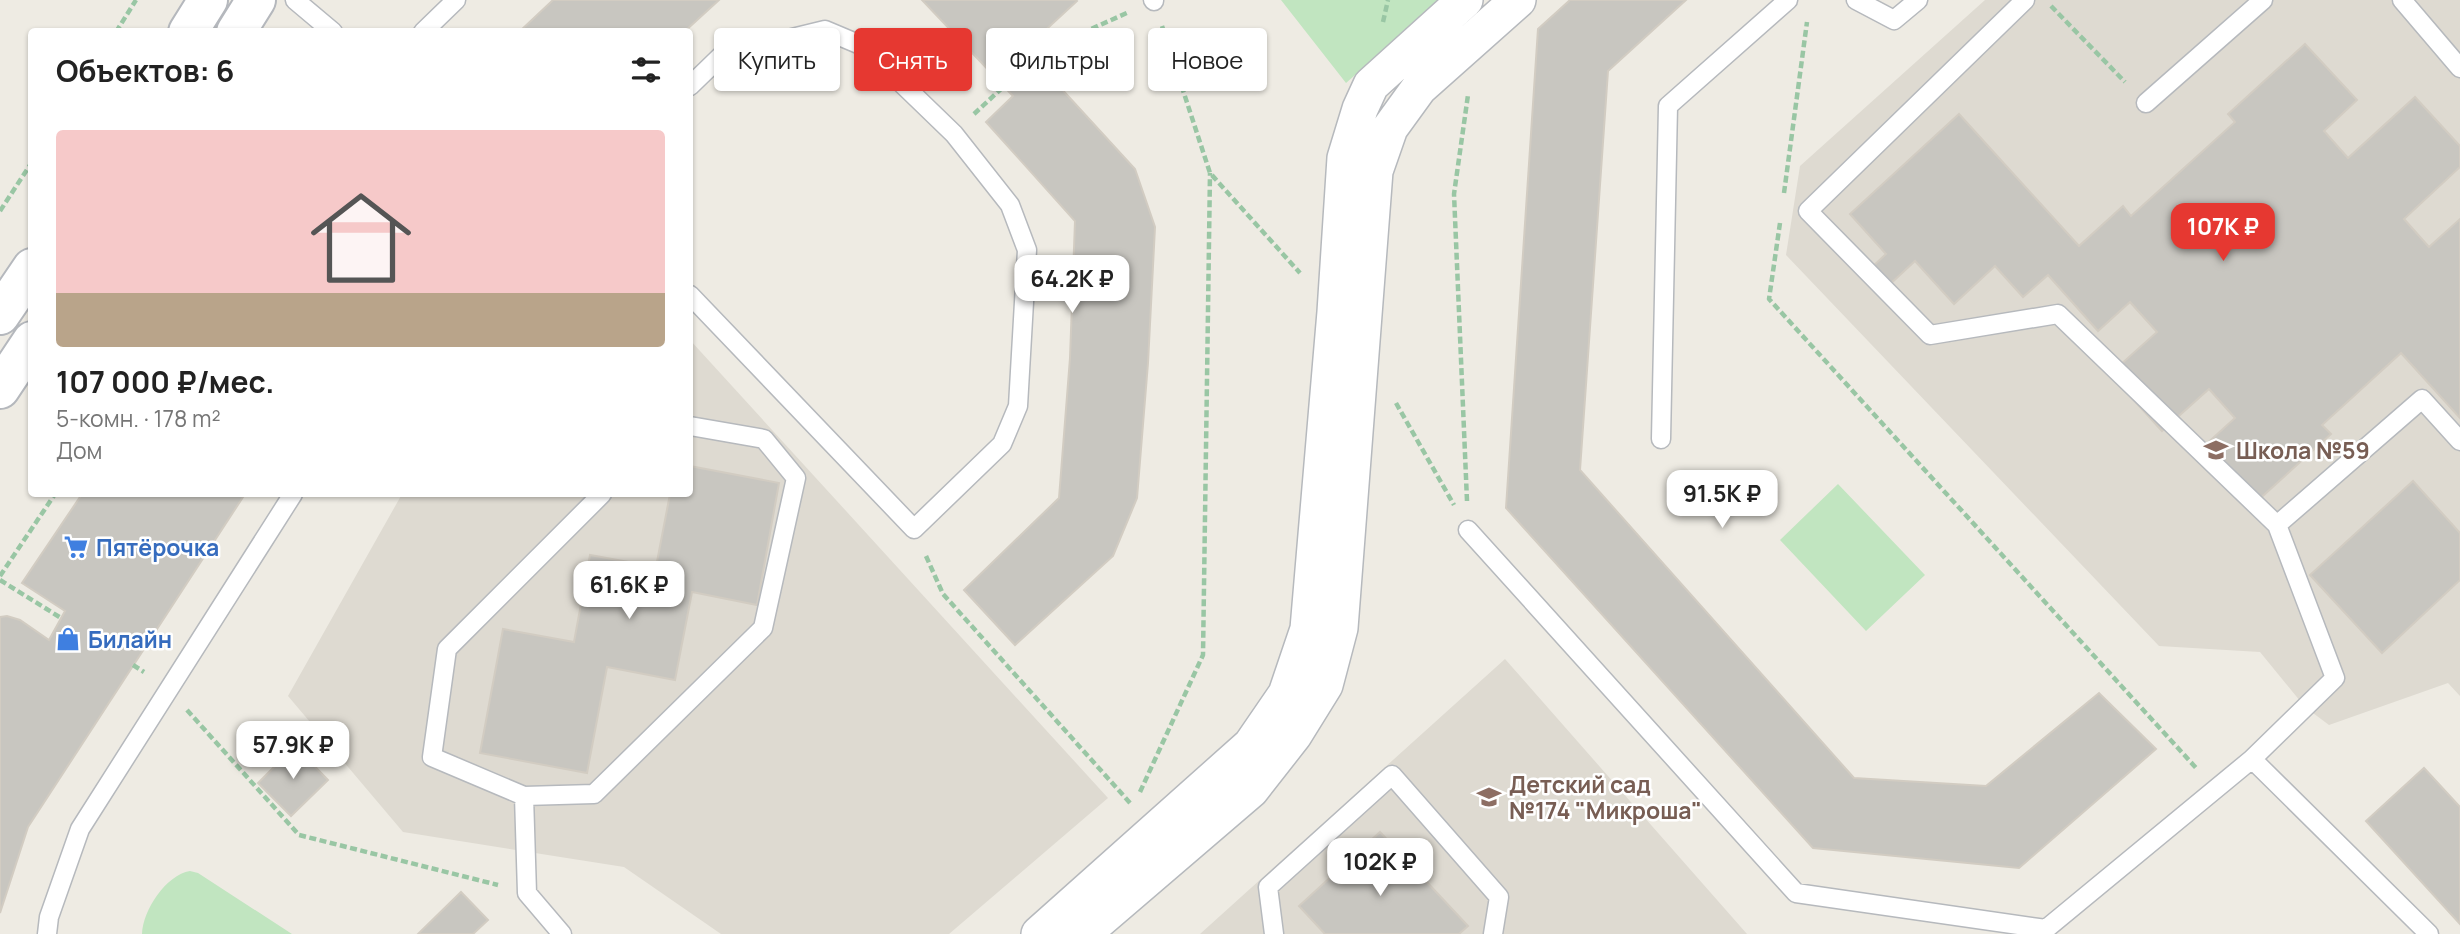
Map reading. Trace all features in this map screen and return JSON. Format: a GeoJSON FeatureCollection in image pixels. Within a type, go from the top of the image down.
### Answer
{"type":"FeatureCollection","features":[{"type":"Feature","properties":{"kind":"main road"},"geometry":{"type":"LineString","coordinates":[[190,28],[208,0]]}},
{"type":"Feature","properties":{"kind":"main road"},"geometry":{"type":"LineString","coordinates":[[238,28],[256,0]]}},
{"type":"Feature","properties":{"kind":"main road"},"geometry":{"type":"LineString","coordinates":[[0,315],[28,274]]}},
{"type":"Feature","properties":{"kind":"main road"},"geometry":{"type":"LineString","coordinates":[[0,389],[28,347]]}},
{"type":"Feature","properties":{"kind":"street"},"geometry":{"type":"LineString","coordinates":[[1039,934],[1251,745],[1286,694],[1308,629],[1334,326],[1345,158],[1360,109],[1371,85],[1465,0]]}},
{"type":"Feature","properties":{"kind":"street"},"geometry":{"type":"LineString","coordinates":[[1083,934],[1251,790],[1294,735],[1325,685],[1340,628],[1375,171],[1390,128],[1419,88],[1518,0]]}},
{"type":"Feature","properties":{"kind":"lane"},"geometry":{"type":"LineString","coordinates":[[295,0],[328,28]]}},
{"type":"Feature","properties":{"kind":"lane"},"geometry":{"type":"LineString","coordinates":[[426,28],[456,0]]}},
{"type":"Feature","properties":{"kind":"lane"},"geometry":{"type":"LineString","coordinates":[[1661,439],[1668,106],[1788,0]]}},
{"type":"Feature","properties":{"kind":"lane"},"geometry":{"type":"LineString","coordinates":[[1856,0],[1894,20],[1919,0]]}},
{"type":"Feature","properties":{"kind":"lane"},"geometry":{"type":"LineString","coordinates":[[1468,530],[1796,893],[2046,931],[2252,759],[2335,678],[2277,525],[2058,314],[1930,335],[1808,211],[2025,0]]}},
{"type":"Feature","properties":{"kind":"lane"},"geometry":{"type":"LineString","coordinates":[[2146,103],[2263,0]]}},
{"type":"Feature","properties":{"kind":"lane"},"geometry":{"type":"LineString","coordinates":[[2402,0],[2460,68]]}},
{"type":"Feature","properties":{"kind":"lane"},"geometry":{"type":"LineString","coordinates":[[693,83],[722,55],[825,30],[863,46],[954,134],[1010,205],[1027,250],[1018,406],[1002,444],[914,529],[693,298]]}},
{"type":"Feature","properties":{"kind":"lane"},"geometry":{"type":"LineString","coordinates":[[2277,525],[2422,399],[2460,441]]}},
{"type":"Feature","properties":{"kind":"lane"},"geometry":{"type":"LineString","coordinates":[[599,497],[447,649],[432,757],[524,796],[594,794],[763,628],[796,478],[764,439],[693,427]]}},
{"type":"Feature","properties":{"kind":"lane"},"geometry":{"type":"LineString","coordinates":[[47,934],[49,917],[80,829],[291,497]]}},
{"type":"Feature","properties":{"kind":"lane"},"geometry":{"type":"LineString","coordinates":[[2252,759],[2429,934]]}},
{"type":"Feature","properties":{"kind":"lane"},"geometry":{"type":"LineString","coordinates":[[1274,934],[1268,887],[1392,775],[1499,897],[1493,934]]}},
{"type":"Feature","properties":{"kind":"lane"},"geometry":{"type":"LineString","coordinates":[[524,796],[527,893],[562,934]]}},
{"type":"Feature","properties":{"kind":"path"},"geometry":{"type":"LineString","coordinates":[[118,28],[136,0]]}},
{"type":"Feature","properties":{"kind":"path"},"geometry":{"type":"LineString","coordinates":[[2046,0],[2146,103]]}},
{"type":"Feature","properties":{"kind":"path"},"geometry":{"type":"LineString","coordinates":[[954,134],[1042,51],[1154,1]]}},
{"type":"Feature","properties":{"kind":"path"},"geometry":{"type":"LineString","coordinates":[[1782,204],[1808,14]]}},
{"type":"Feature","properties":{"kind":"path"},"geometry":{"type":"LineString","coordinates":[[1468,530],[1454,194],[1476,37]]}},
{"type":"Feature","properties":{"kind":"path"},"geometry":{"type":"LineString","coordinates":[[0,211],[28,168]]}},
{"type":"Feature","properties":{"kind":"path"},"geometry":{"type":"LineString","coordinates":[[914,529],[943,594],[1133,806],[1203,655],[1210,173]]}},
{"type":"Feature","properties":{"kind":"path"},"geometry":{"type":"LineString","coordinates":[[1780,217],[1769,299],[2215,790]]}},
{"type":"Feature","properties":{"kind":"path"},"geometry":{"type":"LineString","coordinates":[[53,497],[0,578],[61,618]]}},
{"type":"Feature","properties":{"kind":"path"},"geometry":{"type":"LineString","coordinates":[[168,689],[299,835],[527,893]]}},
{"type":"Feature","properties":{"kind":"shaded area","name":"Школа №59"},"geometry":{"type":"Polygon","coordinates":[[[1985,0],[2460,0],[2460,696],[2448,683],[2329,725],[2305,707],[2260,652],[2159,646],[1786,255],[1800,166],[1985,0]]]}},
{"type":"Feature","properties":{"kind":"shaded area"},"geometry":{"type":"Polygon","coordinates":[[[693,343],[1108,798],[949,934],[721,934],[624,867],[403,832],[288,696],[400,497],[693,497],[693,343]]]}},
{"type":"Feature","properties":{"kind":"shaded area","name":"Детский сад №174 \"Микроша\""},"geometry":{"type":"Polygon","coordinates":[[[1505,659],[1747,934],[1200,934],[1505,659]]]}},
{"type":"Feature","properties":{"kind":"green space"},"geometry":{"type":"Polygon","coordinates":[[[1281,0],[1440,0],[1346,83],[1281,0]]]}},
{"type":"Feature","properties":{"kind":"green space"},"geometry":{"type":"Polygon","coordinates":[[[1838,484],[1925,575],[1866,631],[1780,540],[1838,484]]]}},
{"type":"Feature","properties":{"kind":"green space"},"geometry":{"type":"Polygon","coordinates":[[[190,871],[198,873],[292,934],[142,934],[143,925],[157,895],[173,879],[190,871]]]}},
{"type":"Feature","properties":{"kind":"building"},"geometry":{"type":"Polygon","coordinates":[[[553,0],[719,0],[688,28],[523,28],[553,0]]]}},
{"type":"Feature","properties":{"kind":"building"},"geometry":{"type":"Polygon","coordinates":[[[922,0],[1077,1],[1048,28],[986,28],[986,68],[972,53],[972,28],[949,28],[922,0]]]}},
{"type":"Feature","properties":{"kind":"building"},"geometry":{"type":"Polygon","coordinates":[[[1570,0],[1686,0],[1608,71],[1580,470],[1854,778],[1986,786],[2099,693],[2156,749],[2019,868],[1813,848],[1506,508],[1538,29],[1570,0]]]}},
{"type":"Feature","properties":{"kind":"building"},"geometry":{"type":"Polygon","coordinates":[[[2305,44],[2357,100],[2324,131],[2348,158],[2415,97],[2460,146],[2460,167],[2404,219],[2429,247],[2460,219],[2460,418],[2401,353],[2322,425],[2331,434],[2255,503],[2203,447],[2235,418],[2209,389],[2162,431],[2110,374],[2157,332],[2130,302],[2098,331],[2048,275],[2023,297],[1995,266],[1954,304],[1915,261],[1888,286],[1871,268],[1886,254],[1850,214],[1959,114],[2079,246],[2123,206],[2131,216],[2235,122],[2228,114],[2305,44]]]}},
{"type":"Feature","properties":{"kind":"building"},"geometry":{"type":"Polygon","coordinates":[[[1008,91],[1064,91],[1135,169],[1155,227],[1137,498],[1113,556],[1015,645],[964,590],[1059,498],[1070,358],[1075,221],[986,122],[1013,96],[1008,91]]]}},
{"type":"Feature","properties":{"kind":"building"},"geometry":{"type":"Polygon","coordinates":[[[693,467],[779,483],[757,605],[692,592],[675,680],[607,667],[587,773],[480,753],[503,629],[574,642],[590,555],[656,567],[669,497],[693,497],[693,467]]]}},
{"type":"Feature","properties":{"kind":"building"},"geometry":{"type":"Polygon","coordinates":[[[2413,481],[2460,533],[2460,580],[2382,653],[2310,575],[2413,481]]]}},
{"type":"Feature","properties":{"kind":"building"},"geometry":{"type":"Polygon","coordinates":[[[80,497],[243,497],[28,827],[0,913],[0,617],[20,620],[49,640],[65,611],[22,583],[80,497]]]}},
{"type":"Feature","properties":{"kind":"building"},"geometry":{"type":"Polygon","coordinates":[[[295,746],[328,780],[291,816],[258,783],[295,746]]]}},
{"type":"Feature","properties":{"kind":"building"},"geometry":{"type":"Polygon","coordinates":[[[2424,768],[2460,807],[2460,924],[2366,821],[2424,768]]]}},
{"type":"Feature","properties":{"kind":"building"},"geometry":{"type":"Polygon","coordinates":[[[1380,832],[1468,926],[1459,934],[1325,934],[1299,906],[1380,832]]]}},
{"type":"Feature","properties":{"kind":"building"},"geometry":{"type":"Polygon","coordinates":[[[461,892],[488,920],[473,934],[418,934],[461,892]]]}},
{"type":"Feature","properties":{"kind":"place","name":"Школа №59"},"geometry":{"type":"Point","coordinates":[2216,450]}},
{"type":"Feature","properties":{"kind":"place","name":"Пятёрочка"},"geometry":{"type":"Point","coordinates":[76,547]}},
{"type":"Feature","properties":{"kind":"place","name":"Билайн"},"geometry":{"type":"Point","coordinates":[68,639]}},
{"type":"Feature","properties":{"kind":"place","name":"Детский сад №174 \"Микроша\""},"geometry":{"type":"Point","coordinates":[1489,797]}}]}
